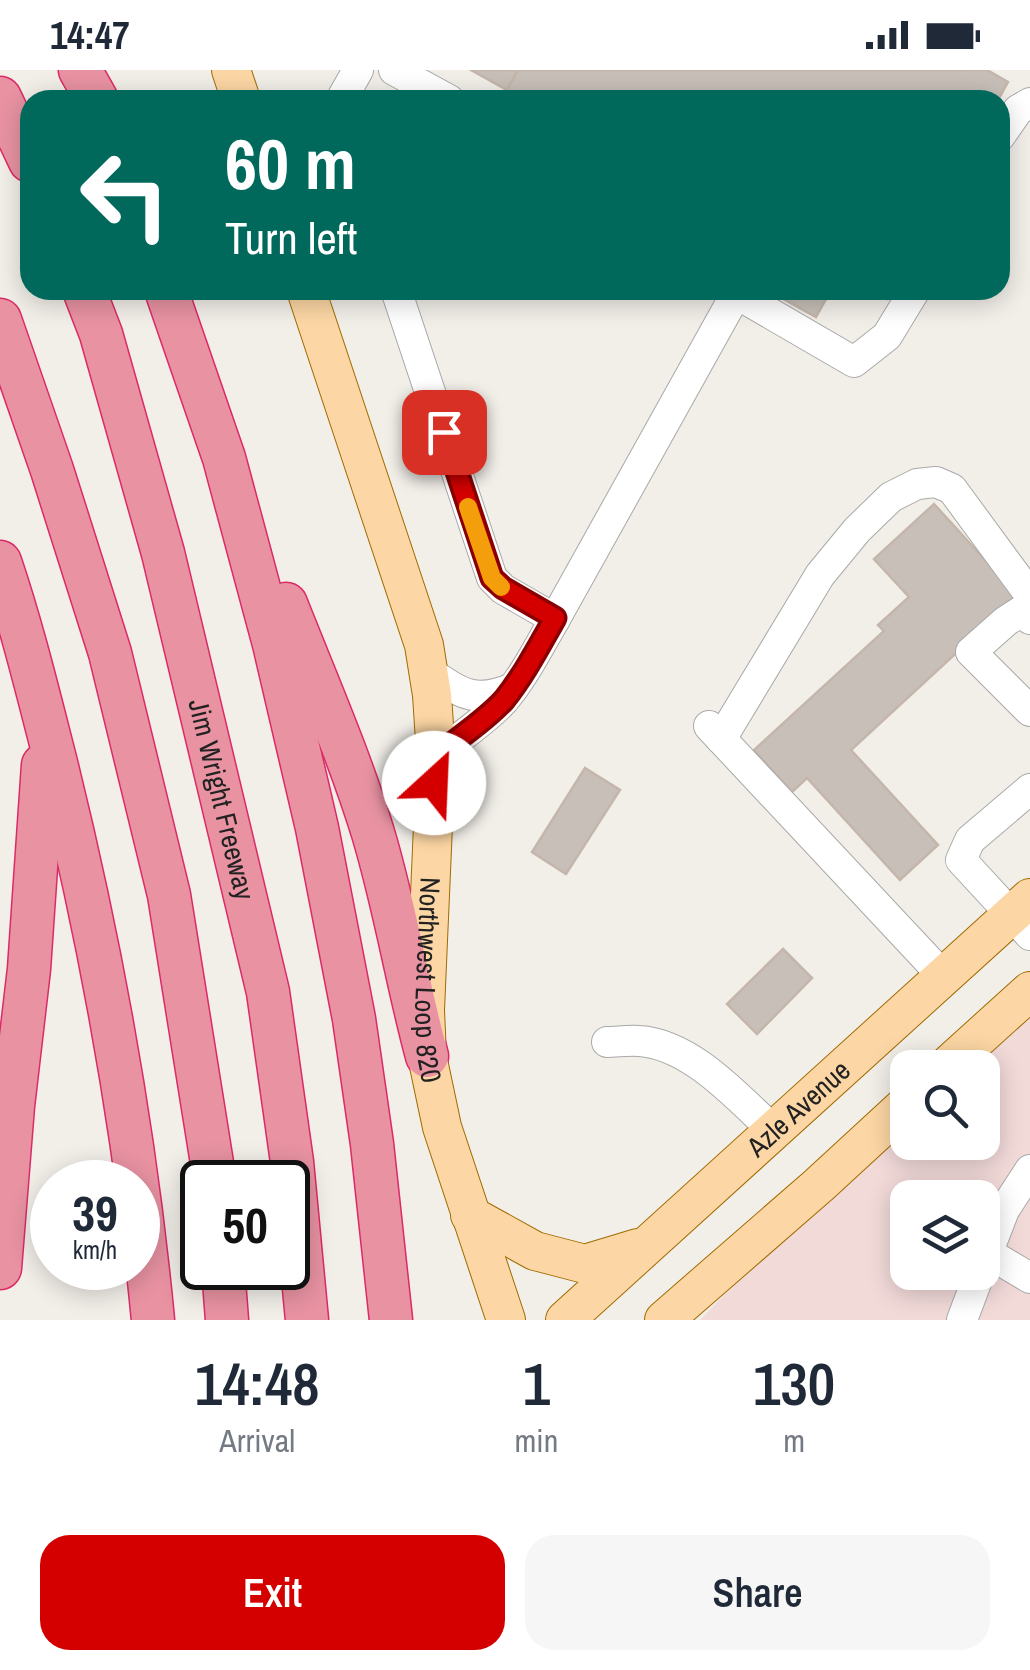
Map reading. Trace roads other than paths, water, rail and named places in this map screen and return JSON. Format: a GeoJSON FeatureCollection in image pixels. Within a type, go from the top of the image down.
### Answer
{"type":"FeatureCollection","features":[{"type":"Feature","properties":{"kind":"highway"},"geometry":{"type":"LineString","coordinates":[[0,98],[20,140]]}},
{"type":"Feature","properties":{"kind":"highway","name":"Jim Wright Freeway"},"geometry":{"type":"LineString","coordinates":[[88,300],[163,553],[268,992],[292,1162],[307,1320]]}},
{"type":"Feature","properties":{"kind":"highway"},"geometry":{"type":"LineString","coordinates":[[169,300],[224,458],[274,644],[337,922],[372,1144],[391,1320]]}},
{"type":"Feature","properties":{"kind":"highway"},"geometry":{"type":"LineString","coordinates":[[0,320],[110,653],[169,895],[211,1160]]}},
{"type":"Feature","properties":{"kind":"highway"},"geometry":{"type":"LineString","coordinates":[[224,458],[347,756],[387,880],[410,995],[428,1056]]}},
{"type":"Feature","properties":{"kind":"highway"},"geometry":{"type":"LineString","coordinates":[[0,562],[76,846],[116,1048],[142,1208],[152,1320]]}},
{"type":"Feature","properties":{"kind":"highway"},"geometry":{"type":"LineString","coordinates":[[0,1268],[29,970],[46,725]]}},
{"type":"Feature","properties":{"kind":"highway"},"geometry":{"type":"LineString","coordinates":[[225,1290],[227,1320]]}},
{"type":"Feature","properties":{"kind":"main road","name":"Northwest Loop 820"},"geometry":{"type":"LineString","coordinates":[[309,300],[413,607],[429,672],[436,756],[425,1010],[428,1056],[442,1128],[506,1320]]}},
{"type":"Feature","properties":{"kind":"main road","name":"Azle Avenue"},"geometry":{"type":"LineString","coordinates":[[565,1320],[944,976],[1024,916]]}},
{"type":"Feature","properties":{"kind":"main road"},"geometry":{"type":"LineString","coordinates":[[965,1050],[1030,991]]}},
{"type":"Feature","properties":{"kind":"main road"},"geometry":{"type":"LineString","coordinates":[[669,1317],[890,1119]]}},
{"type":"Feature","properties":{"kind":"main road"},"geometry":{"type":"LineString","coordinates":[[470,1215],[535,1251],[585,1264],[650,1245]]}},
{"type":"Feature","properties":{"kind":"lane"},"geometry":{"type":"LineString","coordinates":[[394,70],[430,90]]}},
{"type":"Feature","properties":{"kind":"lane"},"geometry":{"type":"LineString","coordinates":[[1010,122],[1018,110],[1030,103]]}},
{"type":"Feature","properties":{"kind":"lane"},"geometry":{"type":"LineString","coordinates":[[399,300],[492,578],[555,618]]}},
{"type":"Feature","properties":{"kind":"lane"},"geometry":{"type":"LineString","coordinates":[[436,756],[494,710],[513,688],[729,300]]}},
{"type":"Feature","properties":{"kind":"lane"},"geometry":{"type":"LineString","coordinates":[[747,300],[854,362],[886,336],[909,300]]}},
{"type":"Feature","properties":{"kind":"lane"},"geometry":{"type":"LineString","coordinates":[[944,976],[714,731],[820,574],[857,530],[891,497],[916,484],[936,482],[952,488],[1028,607],[1006,620],[971,652],[1030,711]]}},
{"type":"Feature","properties":{"kind":"lane"},"geometry":{"type":"LineString","coordinates":[[429,672],[455,690],[476,697],[513,688]]}},
{"type":"Feature","properties":{"kind":"lane"},"geometry":{"type":"LineString","coordinates":[[1024,916],[961,860],[970,840],[1030,789]]}},
{"type":"Feature","properties":{"kind":"lane"},"geometry":{"type":"LineString","coordinates":[[607,1042],[642,1041],[678,1052],[715,1076],[774,1131]]}},
{"type":"Feature","properties":{"kind":"lane"},"geometry":{"type":"LineString","coordinates":[[1000,1221],[1004,1210],[1022,1201],[1030,1170]]}},
{"type":"Feature","properties":{"kind":"lane"},"geometry":{"type":"LineString","coordinates":[[1000,1269],[1030,1278]]}},
{"type":"Feature","properties":{"kind":"lane"},"geometry":{"type":"LineString","coordinates":[[971,1316],[978,1290]]}}]}
